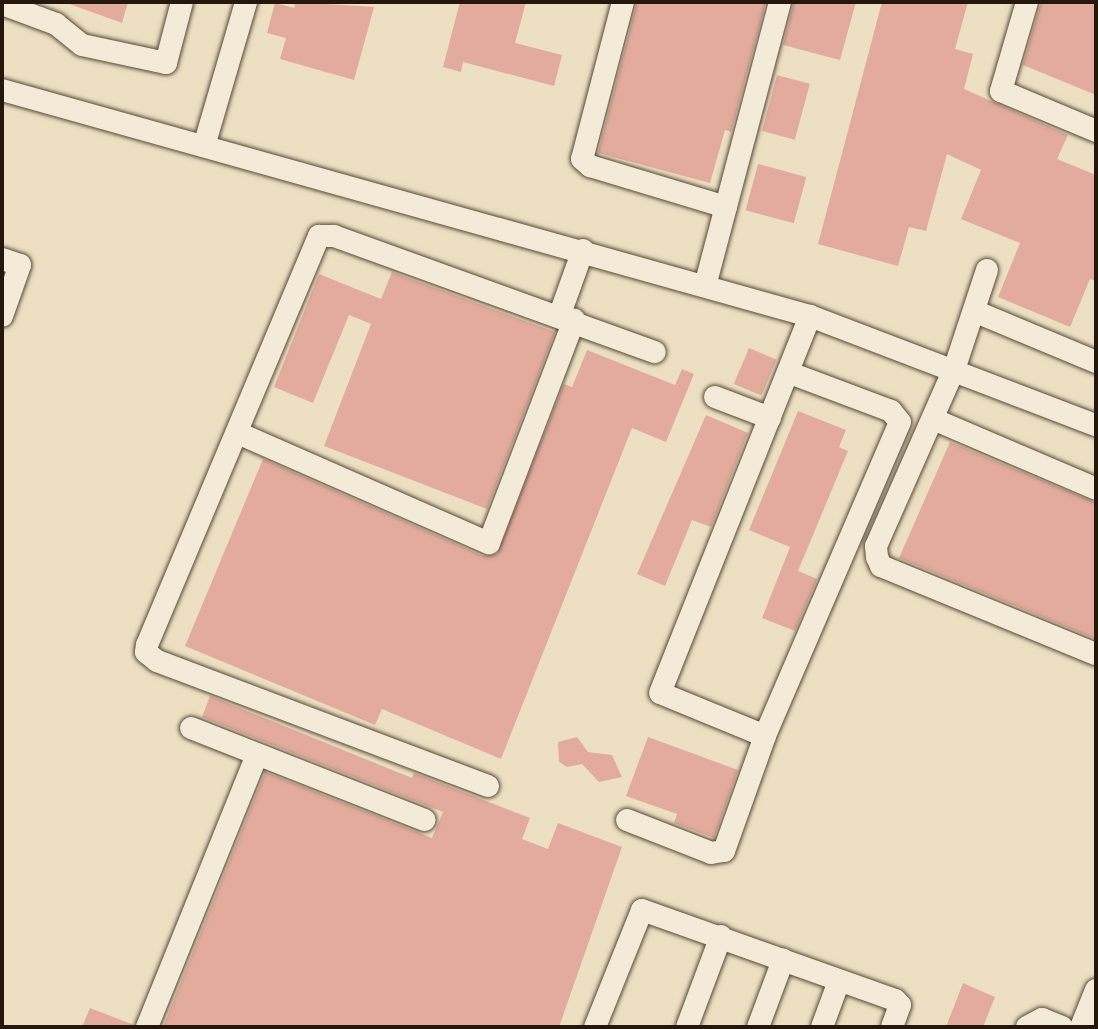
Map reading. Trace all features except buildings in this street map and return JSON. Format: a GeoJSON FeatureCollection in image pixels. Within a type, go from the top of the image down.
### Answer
{"type":"FeatureCollection","features":[{"type":"Feature","properties":{"kind":"street"},"geometry":{"type":"LineString","coordinates":[[2,4],[56,24],[82,45],[166,63],[182,2]]}},
{"type":"Feature","properties":{"kind":"street"},"geometry":{"type":"LineString","coordinates":[[204,146],[246,2]]}},
{"type":"Feature","properties":{"kind":"street"},"geometry":{"type":"LineString","coordinates":[[623,2],[582,159],[590,166],[726,207]]}},
{"type":"Feature","properties":{"kind":"street"},"geometry":{"type":"LineString","coordinates":[[705,286],[780,2]]}},
{"type":"Feature","properties":{"kind":"street"},"geometry":{"type":"LineString","coordinates":[[1027,2],[1004,67],[1001,91],[1096,131]]}},
{"type":"Feature","properties":{"kind":"street"},"geometry":{"type":"LineString","coordinates":[[2,90],[583,250],[810,316],[955,367],[1096,425]]}},
{"type":"Feature","properties":{"kind":"street"},"geometry":{"type":"LineString","coordinates":[[488,786],[157,661],[146,652],[314,244],[325,233],[567,317],[655,352]]}},
{"type":"Feature","properties":{"kind":"street"},"geometry":{"type":"LineString","coordinates":[[238,433],[489,543],[567,317],[583,250]]}},
{"type":"Feature","properties":{"kind":"street"},"geometry":{"type":"LineString","coordinates":[[2,259],[20,265],[2,316]]}},
{"type":"Feature","properties":{"kind":"street"},"geometry":{"type":"LineString","coordinates":[[987,270],[955,367],[876,546],[881,566],[1096,654]]}},
{"type":"Feature","properties":{"kind":"street"},"geometry":{"type":"LineString","coordinates":[[974,311],[1096,362]]}},
{"type":"Feature","properties":{"kind":"street"},"geometry":{"type":"LineString","coordinates":[[765,736],[660,693],[790,373],[810,316]]}},
{"type":"Feature","properties":{"kind":"street"},"geometry":{"type":"LineString","coordinates":[[627,820],[711,853],[724,851],[765,736],[900,422],[891,411],[790,373]]}},
{"type":"Feature","properties":{"kind":"street"},"geometry":{"type":"LineString","coordinates":[[715,397],[770,418]]}},
{"type":"Feature","properties":{"kind":"street"},"geometry":{"type":"LineString","coordinates":[[933,419],[1096,489]]}},
{"type":"Feature","properties":{"kind":"street"},"geometry":{"type":"LineString","coordinates":[[191,728],[425,820]]}},
{"type":"Feature","properties":{"kind":"street"},"geometry":{"type":"LineString","coordinates":[[147,1027],[257,755]]}},
{"type":"Feature","properties":{"kind":"street"},"geometry":{"type":"LineString","coordinates":[[595,1027],[637,912],[650,911],[898,1002],[892,1027]]}},
{"type":"Feature","properties":{"kind":"street"},"geometry":{"type":"LineString","coordinates":[[687,1027],[721,936]]}},
{"type":"Feature","properties":{"kind":"street"},"geometry":{"type":"LineString","coordinates":[[758,1027],[783,960]]}},
{"type":"Feature","properties":{"kind":"street"},"geometry":{"type":"LineString","coordinates":[[822,1027],[839,981]]}},
{"type":"Feature","properties":{"kind":"street"},"geometry":{"type":"LineString","coordinates":[[1081,1027],[1096,990]]}},
{"type":"Feature","properties":{"kind":"street"},"geometry":{"type":"LineString","coordinates":[[1027,1027],[1042,1019],[1062,1027]]}}]}
